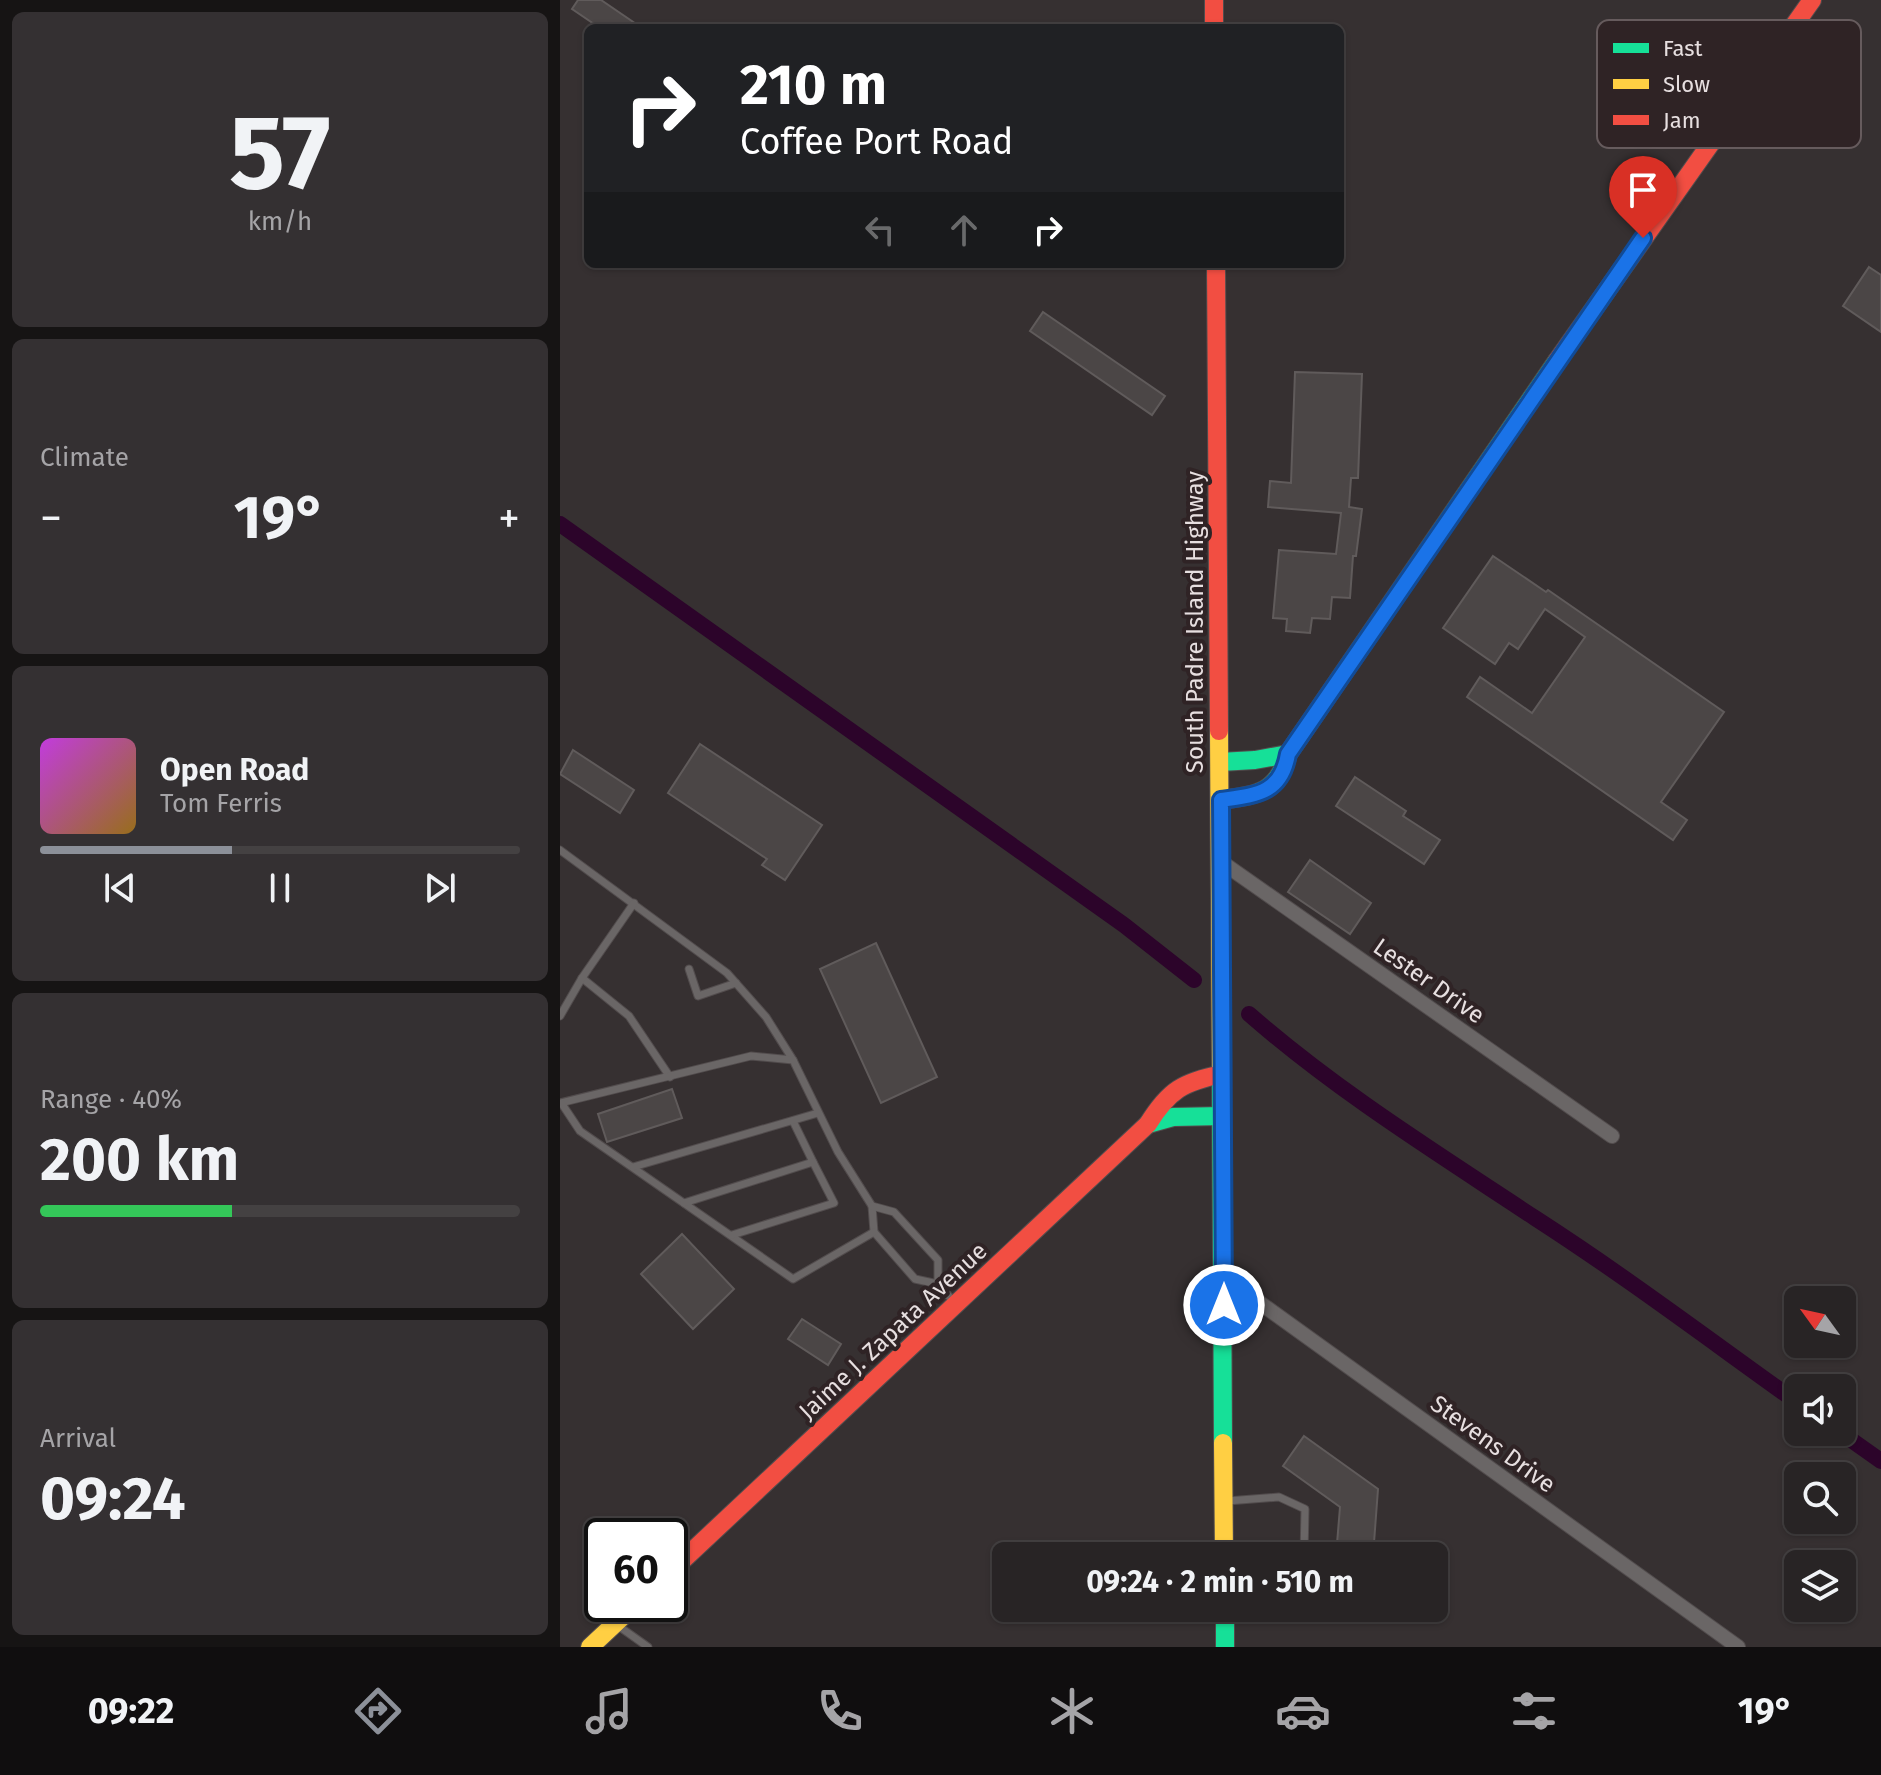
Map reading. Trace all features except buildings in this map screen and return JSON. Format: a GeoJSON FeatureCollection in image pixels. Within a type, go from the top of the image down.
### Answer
{"type":"FeatureCollection","features":[{"type":"Feature","properties":{"kind":"street"},"geometry":{"type":"LineString","coordinates":[[1798,20],[1812,0]]}},
{"type":"Feature","properties":{"kind":"street"},"geometry":{"type":"LineString","coordinates":[[1212,1],[1214,24]]}},
{"type":"Feature","properties":{"kind":"street"},"geometry":{"type":"LineString","coordinates":[[1221,800],[1255,795],[1270,787],[1285,772],[1288,754],[1523,410],[1708,148]]}},
{"type":"Feature","properties":{"kind":"street","name":"South Padre Island Highway"},"geometry":{"type":"LineString","coordinates":[[1216,268],[1224,1542]]}},
{"type":"Feature","properties":{"kind":"street"},"geometry":{"type":"LineString","coordinates":[[1220,762],[1288,754]]}},
{"type":"Feature","properties":{"kind":"street","name":"Lester Drive"},"geometry":{"type":"LineString","coordinates":[[1220,861],[1612,1136]]}},
{"type":"Feature","properties":{"kind":"street","name":"Jaime J. Zapata Avenue"},"geometry":{"type":"LineString","coordinates":[[688,1555],[1148,1124],[1162,1101],[1188,1081],[1222,1074]]}},
{"type":"Feature","properties":{"kind":"street"},"geometry":{"type":"LineString","coordinates":[[1148,1124],[1173,1117],[1222,1116]]}},
{"type":"Feature","properties":{"kind":"street","name":"Stevens Drive"},"geometry":{"type":"LineString","coordinates":[[1224,1277],[1738,1647]]}},
{"type":"Feature","properties":{"kind":"street"},"geometry":{"type":"LineString","coordinates":[[1225,1622],[1225,1647]]}},
{"type":"Feature","properties":{"kind":"street"},"geometry":{"type":"LineString","coordinates":[[590,1647],[616,1623]]}},
{"type":"Feature","properties":{"kind":"lane"},"geometry":{"type":"LineString","coordinates":[[560,850],[727,973],[766,1017],[793,1060],[838,1152],[872,1206],[874,1232],[915,1279],[938,1284],[956,1304]]}},
{"type":"Feature","properties":{"kind":"lane"},"geometry":{"type":"LineString","coordinates":[[560,1016],[582,978],[634,903]]}},
{"type":"Feature","properties":{"kind":"lane"},"geometry":{"type":"LineString","coordinates":[[689,969],[698,996],[736,983]]}},
{"type":"Feature","properties":{"kind":"lane"},"geometry":{"type":"LineString","coordinates":[[582,978],[629,1016],[670,1077]]}},
{"type":"Feature","properties":{"kind":"lane"},"geometry":{"type":"LineString","coordinates":[[793,1060],[751,1056],[561,1104],[580,1131],[793,1279],[874,1232]]}},
{"type":"Feature","properties":{"kind":"lane"},"geometry":{"type":"LineString","coordinates":[[633,1167],[818,1113]]}},
{"type":"Feature","properties":{"kind":"lane"},"geometry":{"type":"LineString","coordinates":[[732,1235],[834,1203],[793,1121]]}},
{"type":"Feature","properties":{"kind":"lane"},"geometry":{"type":"LineString","coordinates":[[684,1203],[813,1162]]}},
{"type":"Feature","properties":{"kind":"lane"},"geometry":{"type":"LineString","coordinates":[[872,1206],[894,1212],[938,1260],[938,1284]]}},
{"type":"Feature","properties":{"kind":"lane"},"geometry":{"type":"LineString","coordinates":[[1224,1501],[1279,1497],[1305,1509],[1304,1542]]}},
{"type":"Feature","properties":{"kind":"lane"},"geometry":{"type":"LineString","coordinates":[[616,1623],[648,1647]]}},
{"type":"Feature","properties":{"kind":"waterway"},"geometry":{"type":"LineString","coordinates":[[560,524],[1124,925],[1194,980]]}},
{"type":"Feature","properties":{"kind":"waterway"},"geometry":{"type":"LineString","coordinates":[[1249,1014],[1352,1095],[1602,1263],[1784,1393]]}},
{"type":"Feature","properties":{"kind":"waterway"},"geometry":{"type":"LineString","coordinates":[[1856,1443],[1881,1461]]}},
{"type":"Feature","properties":{"kind":"traffic: fast"},"geometry":{"type":"LineString","coordinates":[[1221,800],[1255,794],[1278,777],[1288,754],[1557,361]]}},
{"type":"Feature","properties":{"kind":"traffic: fast"},"geometry":{"type":"LineString","coordinates":[[1220,762],[1288,754]]}},
{"type":"Feature","properties":{"kind":"traffic: fast"},"geometry":{"type":"LineString","coordinates":[[1221,1067],[1223,1443]]}},
{"type":"Feature","properties":{"kind":"traffic: fast"},"geometry":{"type":"LineString","coordinates":[[1148,1124],[1173,1117],[1222,1116]]}},
{"type":"Feature","properties":{"kind":"traffic: fast"},"geometry":{"type":"LineString","coordinates":[[1225,1622],[1225,1647]]}},
{"type":"Feature","properties":{"kind":"traffic: slow"},"geometry":{"type":"LineString","coordinates":[[1219,731],[1221,1067]]}},
{"type":"Feature","properties":{"kind":"traffic: slow"},"geometry":{"type":"LineString","coordinates":[[1223,1443],[1224,1542]]}},
{"type":"Feature","properties":{"kind":"traffic: slow"},"geometry":{"type":"LineString","coordinates":[[590,1647],[617,1622]]}},
{"type":"Feature","properties":{"kind":"traffic: jam"},"geometry":{"type":"LineString","coordinates":[[1214,0],[1214,24]]}},
{"type":"Feature","properties":{"kind":"traffic: jam"},"geometry":{"type":"LineString","coordinates":[[1798,20],[1812,0]]}},
{"type":"Feature","properties":{"kind":"traffic: jam"},"geometry":{"type":"LineString","coordinates":[[1557,361],[1707,148]]}},
{"type":"Feature","properties":{"kind":"traffic: jam"},"geometry":{"type":"LineString","coordinates":[[1216,268],[1219,731]]}},
{"type":"Feature","properties":{"kind":"traffic: jam"},"geometry":{"type":"LineString","coordinates":[[688,1555],[1148,1124],[1170,1095],[1187,1084],[1222,1074]]}},
{"type":"Feature","properties":{"kind":"route"},"geometry":{"type":"LineString","coordinates":[[1224,1305],[1221,800],[1255,795],[1270,787],[1285,772],[1288,754],[1643,238]]}}]}
